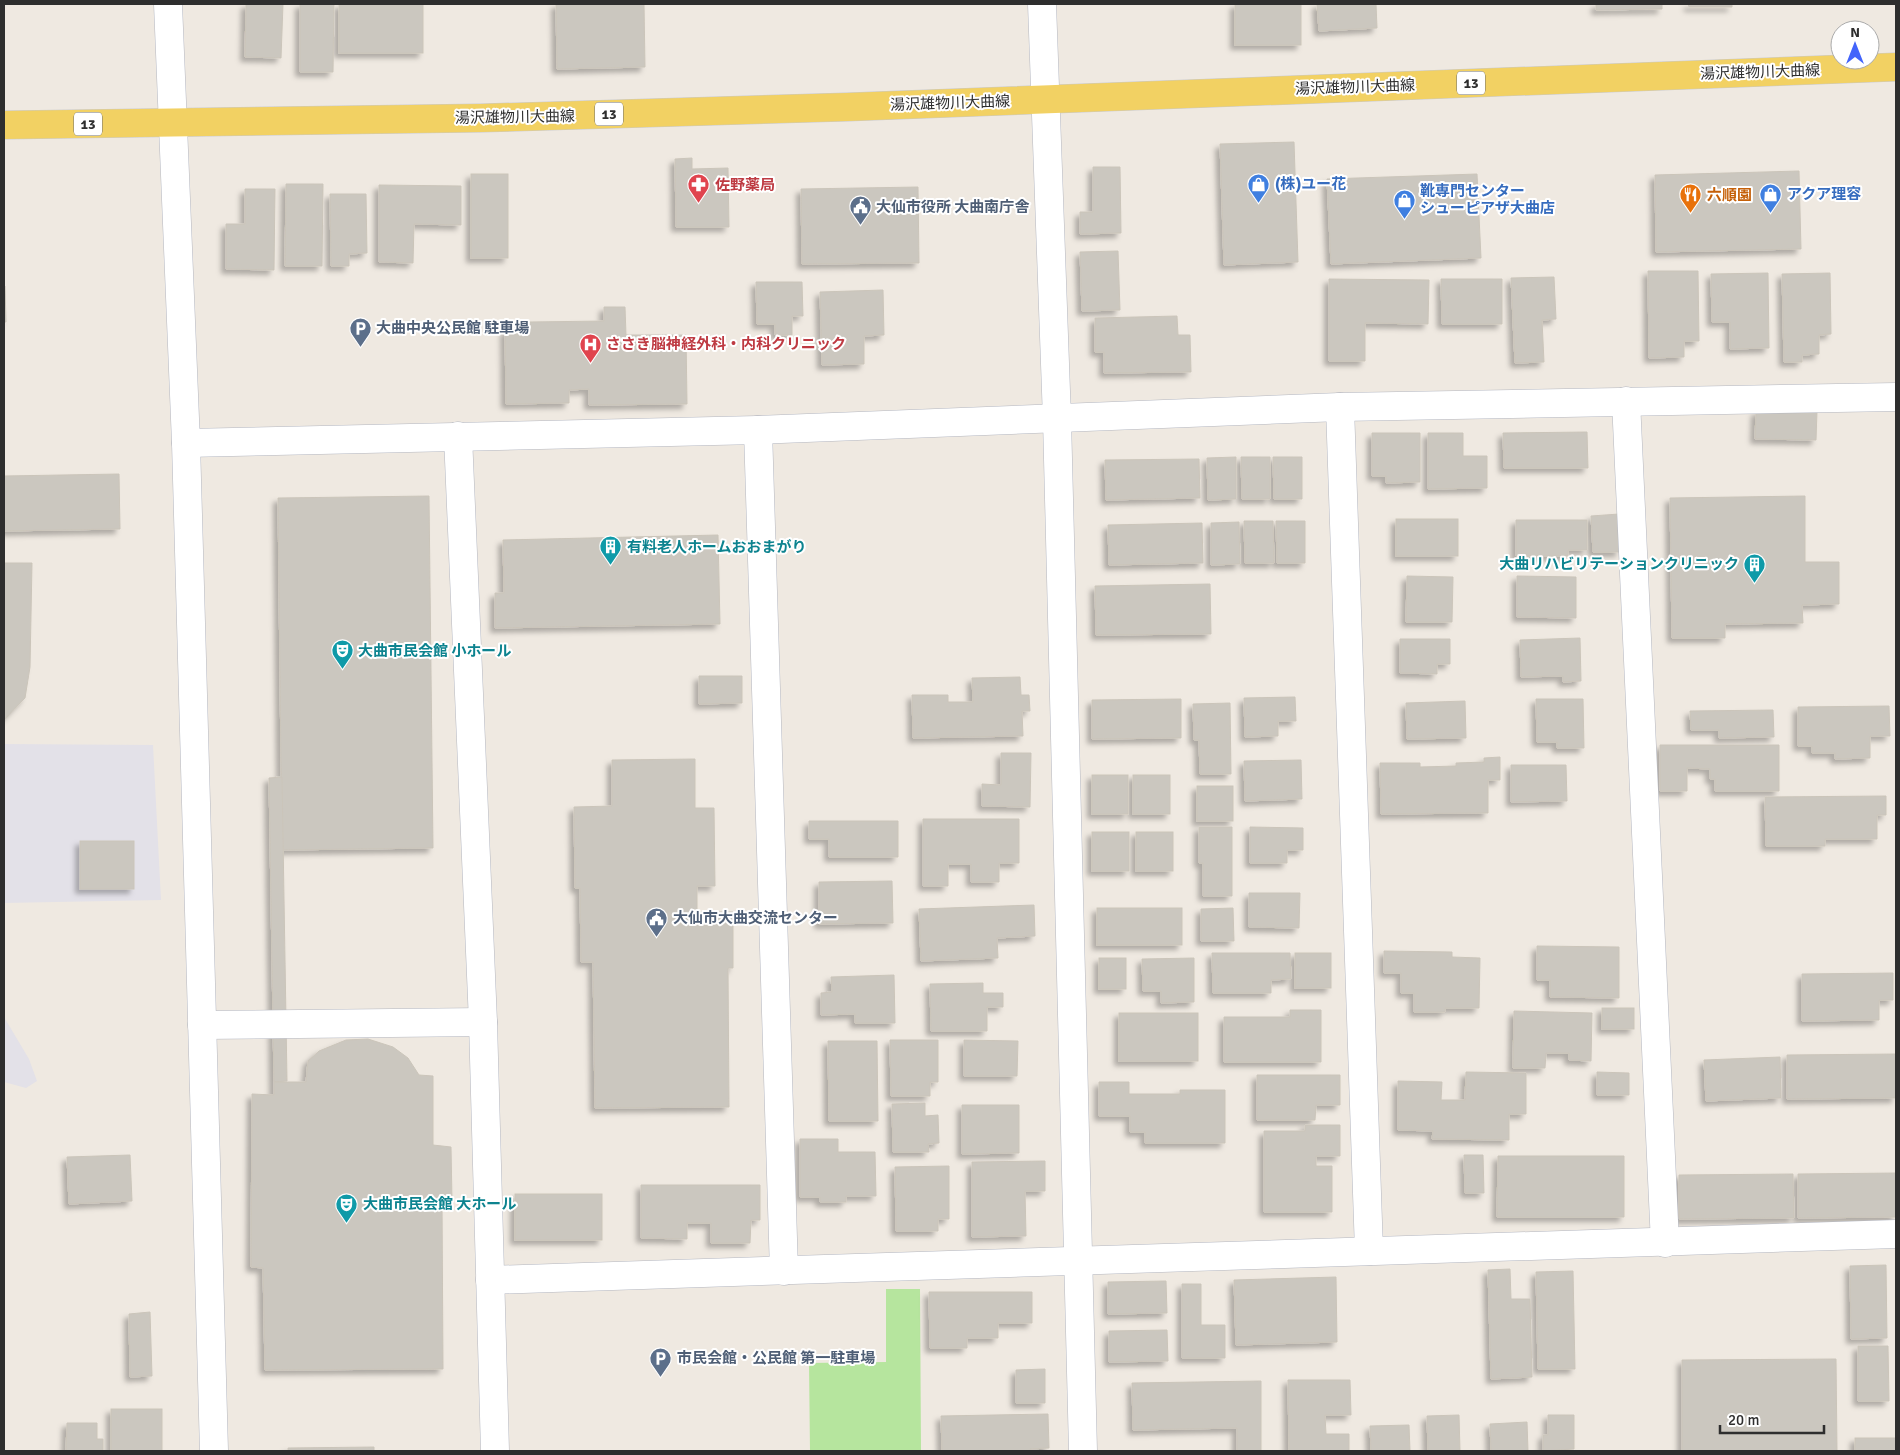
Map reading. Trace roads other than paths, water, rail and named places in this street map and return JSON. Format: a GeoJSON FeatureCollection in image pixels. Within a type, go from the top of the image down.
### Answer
{"type":"FeatureCollection","features":[{"type":"Feature","properties":{"kind":"main road","name":"湯沢雄物川大曲線"},"geometry":{"type":"LineString","coordinates":[[4,125],[500,117],[1046,99],[1896,67]]}},
{"type":"Feature","properties":{"kind":"street"},"geometry":{"type":"LineString","coordinates":[[168,4],[171,122],[186,443],[214,1451]]}},
{"type":"Feature","properties":{"kind":"street"},"geometry":{"type":"LineString","coordinates":[[1042,4],[1057,420],[1083,1451]]}},
{"type":"Feature","properties":{"kind":"street"},"geometry":{"type":"LineString","coordinates":[[186,443],[758,430],[1057,420],[1340,407],[1896,397]]}},
{"type":"Feature","properties":{"kind":"street"},"geometry":{"type":"LineString","coordinates":[[1626,401],[1665,1243]]}},
{"type":"Feature","properties":{"kind":"street"},"geometry":{"type":"LineString","coordinates":[[1340,407],[1370,1251]]}},
{"type":"Feature","properties":{"kind":"street"},"geometry":{"type":"LineString","coordinates":[[758,430],[784,1271]]}},
{"type":"Feature","properties":{"kind":"street"},"geometry":{"type":"LineString","coordinates":[[458,436],[483,1022],[495,1451]]}},
{"type":"Feature","properties":{"kind":"street"},"geometry":{"type":"LineString","coordinates":[[202,1025],[483,1022]]}},
{"type":"Feature","properties":{"kind":"street"},"geometry":{"type":"LineString","coordinates":[[490,1280],[1896,1234]]}},
{"type":"Feature","properties":{"kind":"place","name":"(株)ユー花"},"geometry":{"type":"Point","coordinates":[1259,203]}},
{"type":"Feature","properties":{"kind":"place","name":"佐野薬局"},"geometry":{"type":"Point","coordinates":[699,204]}},
{"type":"Feature","properties":{"kind":"place","name":"アクア理容"},"geometry":{"type":"Point","coordinates":[1771,213]}},
{"type":"Feature","properties":{"kind":"place","name":"六順園"},"geometry":{"type":"Point","coordinates":[1691,214]}},
{"type":"Feature","properties":{"kind":"place","name":"靴専門センター シューピアザ大曲店"},"geometry":{"type":"Point","coordinates":[1404,219]}},
{"type":"Feature","properties":{"kind":"place","name":"大仙市役所 大曲南庁舎"},"geometry":{"type":"Point","coordinates":[860,226]}},
{"type":"Feature","properties":{"kind":"place","name":"大曲中央公民館 駐車場"},"geometry":{"type":"Point","coordinates":[360,347]}},
{"type":"Feature","properties":{"kind":"place","name":"ささき脳神経外科・内科クリニック"},"geometry":{"type":"Point","coordinates":[590,363]}},
{"type":"Feature","properties":{"kind":"place","name":"有料老人ホームおおまがり"},"geometry":{"type":"Point","coordinates":[611,566]}},
{"type":"Feature","properties":{"kind":"place","name":"大曲リハビリテーションクリニック"},"geometry":{"type":"Point","coordinates":[1755,583]}},
{"type":"Feature","properties":{"kind":"place","name":"大曲市民会館 小ホール"},"geometry":{"type":"Point","coordinates":[342,670]}},
{"type":"Feature","properties":{"kind":"place","name":"大仙市大曲交流センター"},"geometry":{"type":"Point","coordinates":[657,937]}},
{"type":"Feature","properties":{"kind":"place","name":"大曲市民会館 大ホール"},"geometry":{"type":"Point","coordinates":[347,1223]}},
{"type":"Feature","properties":{"kind":"place","name":"市民会館・公民館 第一駐車場"},"geometry":{"type":"Point","coordinates":[661,1377]}}]}
